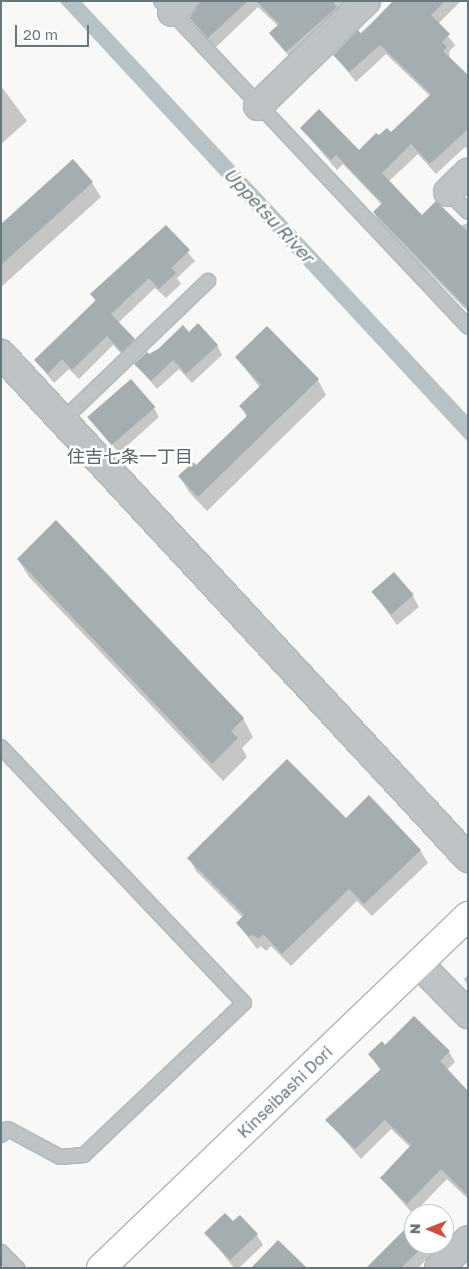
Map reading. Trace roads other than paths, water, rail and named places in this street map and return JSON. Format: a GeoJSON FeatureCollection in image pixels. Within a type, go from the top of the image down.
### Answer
{"type":"FeatureCollection","features":[{"type":"Feature","properties":{"kind":"street"},"geometry":{"type":"LineString","coordinates":[[258,106],[366,1]]}},
{"type":"Feature","properties":{"kind":"street"},"geometry":{"type":"LineString","coordinates":[[448,192],[468,173]]}},
{"type":"Feature","properties":{"kind":"street"},"geometry":{"type":"LineString","coordinates":[[1,354],[468,858]]}},
{"type":"Feature","properties":{"kind":"street","name":"Kinseibashi Dori"},"geometry":{"type":"LineString","coordinates":[[101,1268],[468,916]]}},
{"type":"Feature","properties":{"kind":"street"},"geometry":{"type":"LineString","coordinates":[[419,964],[468,1014]]}},
{"type":"Feature","properties":{"kind":"street"},"geometry":{"type":"LineString","coordinates":[[439,1268],[468,1240]]}},
{"type":"Feature","properties":{"kind":"lane"},"geometry":{"type":"LineString","coordinates":[[172,5],[258,106],[468,327]]}},
{"type":"Feature","properties":{"kind":"lane"},"geometry":{"type":"LineString","coordinates":[[448,192],[468,212]]}},
{"type":"Feature","properties":{"kind":"lane"},"geometry":{"type":"LineString","coordinates":[[63,420],[208,281]]}},
{"type":"Feature","properties":{"kind":"lane"},"geometry":{"type":"LineString","coordinates":[[1,747],[244,1003],[84,1155],[60,1157],[8,1129],[1,1136]]}},
{"type":"Feature","properties":{"kind":"lane"},"geometry":{"type":"LineString","coordinates":[[1,1252],[17,1268]]}},
{"type":"Feature","properties":{"kind":"water","name":"Uppetsu River"},"geometry":{"type":"Polygon","coordinates":[[[59,1],[81,1],[468,416],[468,442],[59,1]]]}},
{"type":"Feature","properties":{"kind":"district","name":"住吉七条一丁目"},"geometry":{"type":"Point","coordinates":[130,456]}}]}
